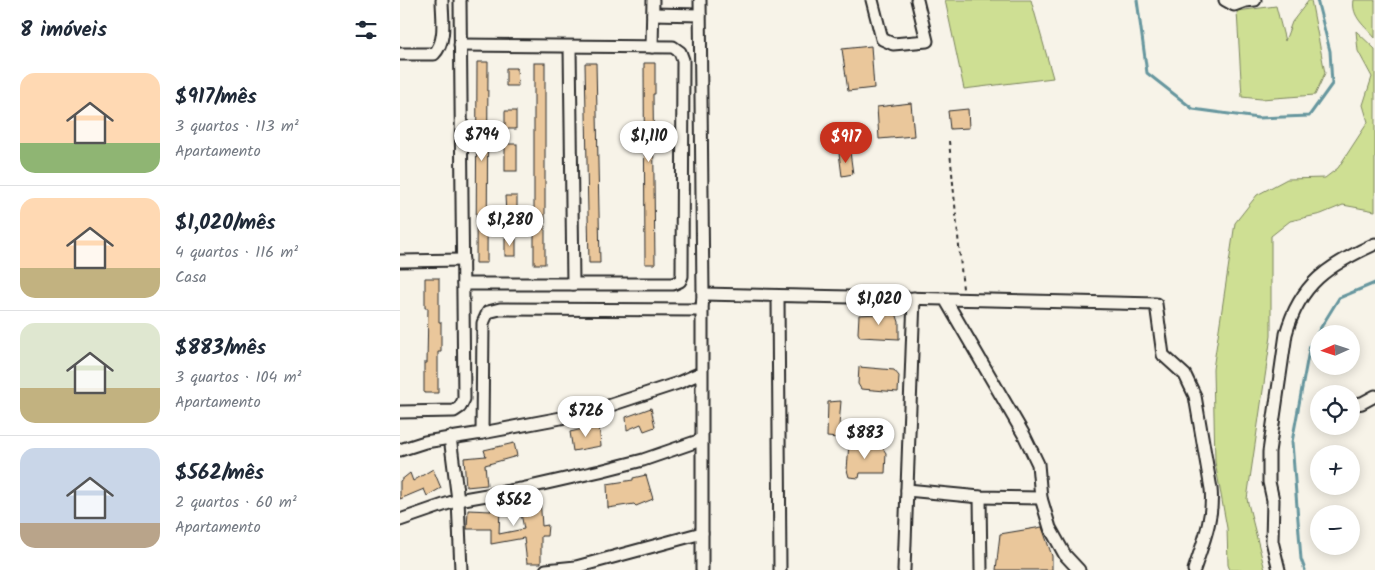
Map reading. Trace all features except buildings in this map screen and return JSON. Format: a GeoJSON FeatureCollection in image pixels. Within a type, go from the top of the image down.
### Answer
{"type":"FeatureCollection","features":[{"type":"Feature","properties":{"kind":"street"},"geometry":{"type":"LineString","coordinates":[[400,54],[434,54],[440,48],[442,38],[442,0]]}},
{"type":"Feature","properties":{"kind":"street"},"geometry":{"type":"LineString","coordinates":[[400,412],[454,411],[460,407],[464,399],[460,0]]}},
{"type":"Feature","properties":{"kind":"street"},"geometry":{"type":"LineString","coordinates":[[652,47],[653,0]]}},
{"type":"Feature","properties":{"kind":"street"},"geometry":{"type":"LineString","coordinates":[[700,0],[703,294],[701,373],[702,570]]}},
{"type":"Feature","properties":{"kind":"street"},"geometry":{"type":"LineString","coordinates":[[872,0],[882,39],[893,44],[927,41],[917,0]]}},
{"type":"Feature","properties":{"kind":"street"},"geometry":{"type":"LineString","coordinates":[[1225,0],[1234,5],[1255,0]]}},
{"type":"Feature","properties":{"kind":"street"},"geometry":{"type":"LineString","coordinates":[[653,14],[700,15]]}},
{"type":"Feature","properties":{"kind":"street"},"geometry":{"type":"LineString","coordinates":[[460,45],[673,47],[680,52],[683,60],[682,276],[680,281],[673,284],[463,284]]}},
{"type":"Feature","properties":{"kind":"street"},"geometry":{"type":"LineString","coordinates":[[570,47],[573,284]]}},
{"type":"Feature","properties":{"kind":"street"},"geometry":{"type":"LineString","coordinates":[[1279,570],[1272,535],[1273,500],[1269,482],[1269,452],[1286,334],[1291,315],[1317,278],[1351,255],[1375,244]]}},
{"type":"Feature","properties":{"kind":"street"},"geometry":{"type":"LineString","coordinates":[[400,261],[463,260]]}},
{"type":"Feature","properties":{"kind":"street"},"geometry":{"type":"LineString","coordinates":[[703,294],[1156,304],[1163,355],[1185,375],[1195,396],[1211,489],[1210,521],[1194,570]]}},
{"type":"Feature","properties":{"kind":"street"},"geometry":{"type":"LineString","coordinates":[[778,296],[780,570]]}},
{"type":"Feature","properties":{"kind":"street"},"geometry":{"type":"LineString","coordinates":[[904,570],[914,298]]}},
{"type":"Feature","properties":{"kind":"street"},"geometry":{"type":"LineString","coordinates":[[945,299],[1024,435],[1038,464],[1041,498],[1050,528],[1065,555],[1079,570]]}},
{"type":"Feature","properties":{"kind":"street"},"geometry":{"type":"LineString","coordinates":[[482,433],[483,323],[488,312],[500,309],[702,310]]}},
{"type":"Feature","properties":{"kind":"street"},"geometry":{"type":"LineString","coordinates":[[400,450],[425,442],[482,433],[596,410],[670,386],[701,373]]}},
{"type":"Feature","properties":{"kind":"street"},"geometry":{"type":"LineString","coordinates":[[1360,403],[1375,396]]}},
{"type":"Feature","properties":{"kind":"street"},"geometry":{"type":"LineString","coordinates":[[450,437],[458,500],[461,570]]}},
{"type":"Feature","properties":{"kind":"street"},"geometry":{"type":"LineString","coordinates":[[400,520],[458,500],[521,489],[643,460],[701,440]]}},
{"type":"Feature","properties":{"kind":"street"},"geometry":{"type":"LineString","coordinates":[[907,490],[980,497],[1041,498]]}},
{"type":"Feature","properties":{"kind":"street"},"geometry":{"type":"LineString","coordinates":[[980,497],[981,570]]}},
{"type":"Feature","properties":{"kind":"street"},"geometry":{"type":"LineString","coordinates":[[546,570],[576,566],[702,533]]}},
{"type":"Feature","properties":{"kind":"street"},"geometry":{"type":"LineString","coordinates":[[1065,555],[1065,570]]}},
{"type":"Feature","properties":{"kind":"path"},"geometry":{"type":"LineString","coordinates":[[950,141],[964,299]]}},
{"type":"Feature","properties":{"kind":"green space"},"geometry":{"type":"Polygon","coordinates":[[[945,0],[1031,0],[1053,78],[964,89],[945,0]]]}},
{"type":"Feature","properties":{"kind":"green space"},"geometry":{"type":"Polygon","coordinates":[[[1309,0],[1311,0],[1325,73],[1315,95],[1261,99],[1242,97],[1237,11],[1276,6],[1285,41],[1292,22],[1309,0]]]}},
{"type":"Feature","properties":{"kind":"green space"},"geometry":{"type":"Polygon","coordinates":[[[1354,0],[1375,0],[1375,38],[1357,16],[1354,0]]]}},
{"type":"Feature","properties":{"kind":"green space"},"geometry":{"type":"Polygon","coordinates":[[[1356,31],[1375,49],[1375,211],[1343,205],[1321,214],[1290,221],[1271,236],[1271,336],[1247,499],[1265,570],[1230,570],[1228,565],[1227,528],[1215,462],[1213,369],[1235,223],[1257,195],[1287,179],[1325,178],[1338,168],[1368,122],[1363,105],[1372,77],[1358,51],[1356,31]]]}},
{"type":"Feature","properties":{"kind":"waterway"},"geometry":{"type":"LineString","coordinates":[[1137,0],[1147,73],[1193,109],[1258,118],[1309,116],[1332,84],[1330,51],[1317,0]]}},
{"type":"Feature","properties":{"kind":"waterway"},"geometry":{"type":"LineString","coordinates":[[1305,570],[1301,559],[1292,442],[1310,345],[1339,298],[1375,283]]}}]}
